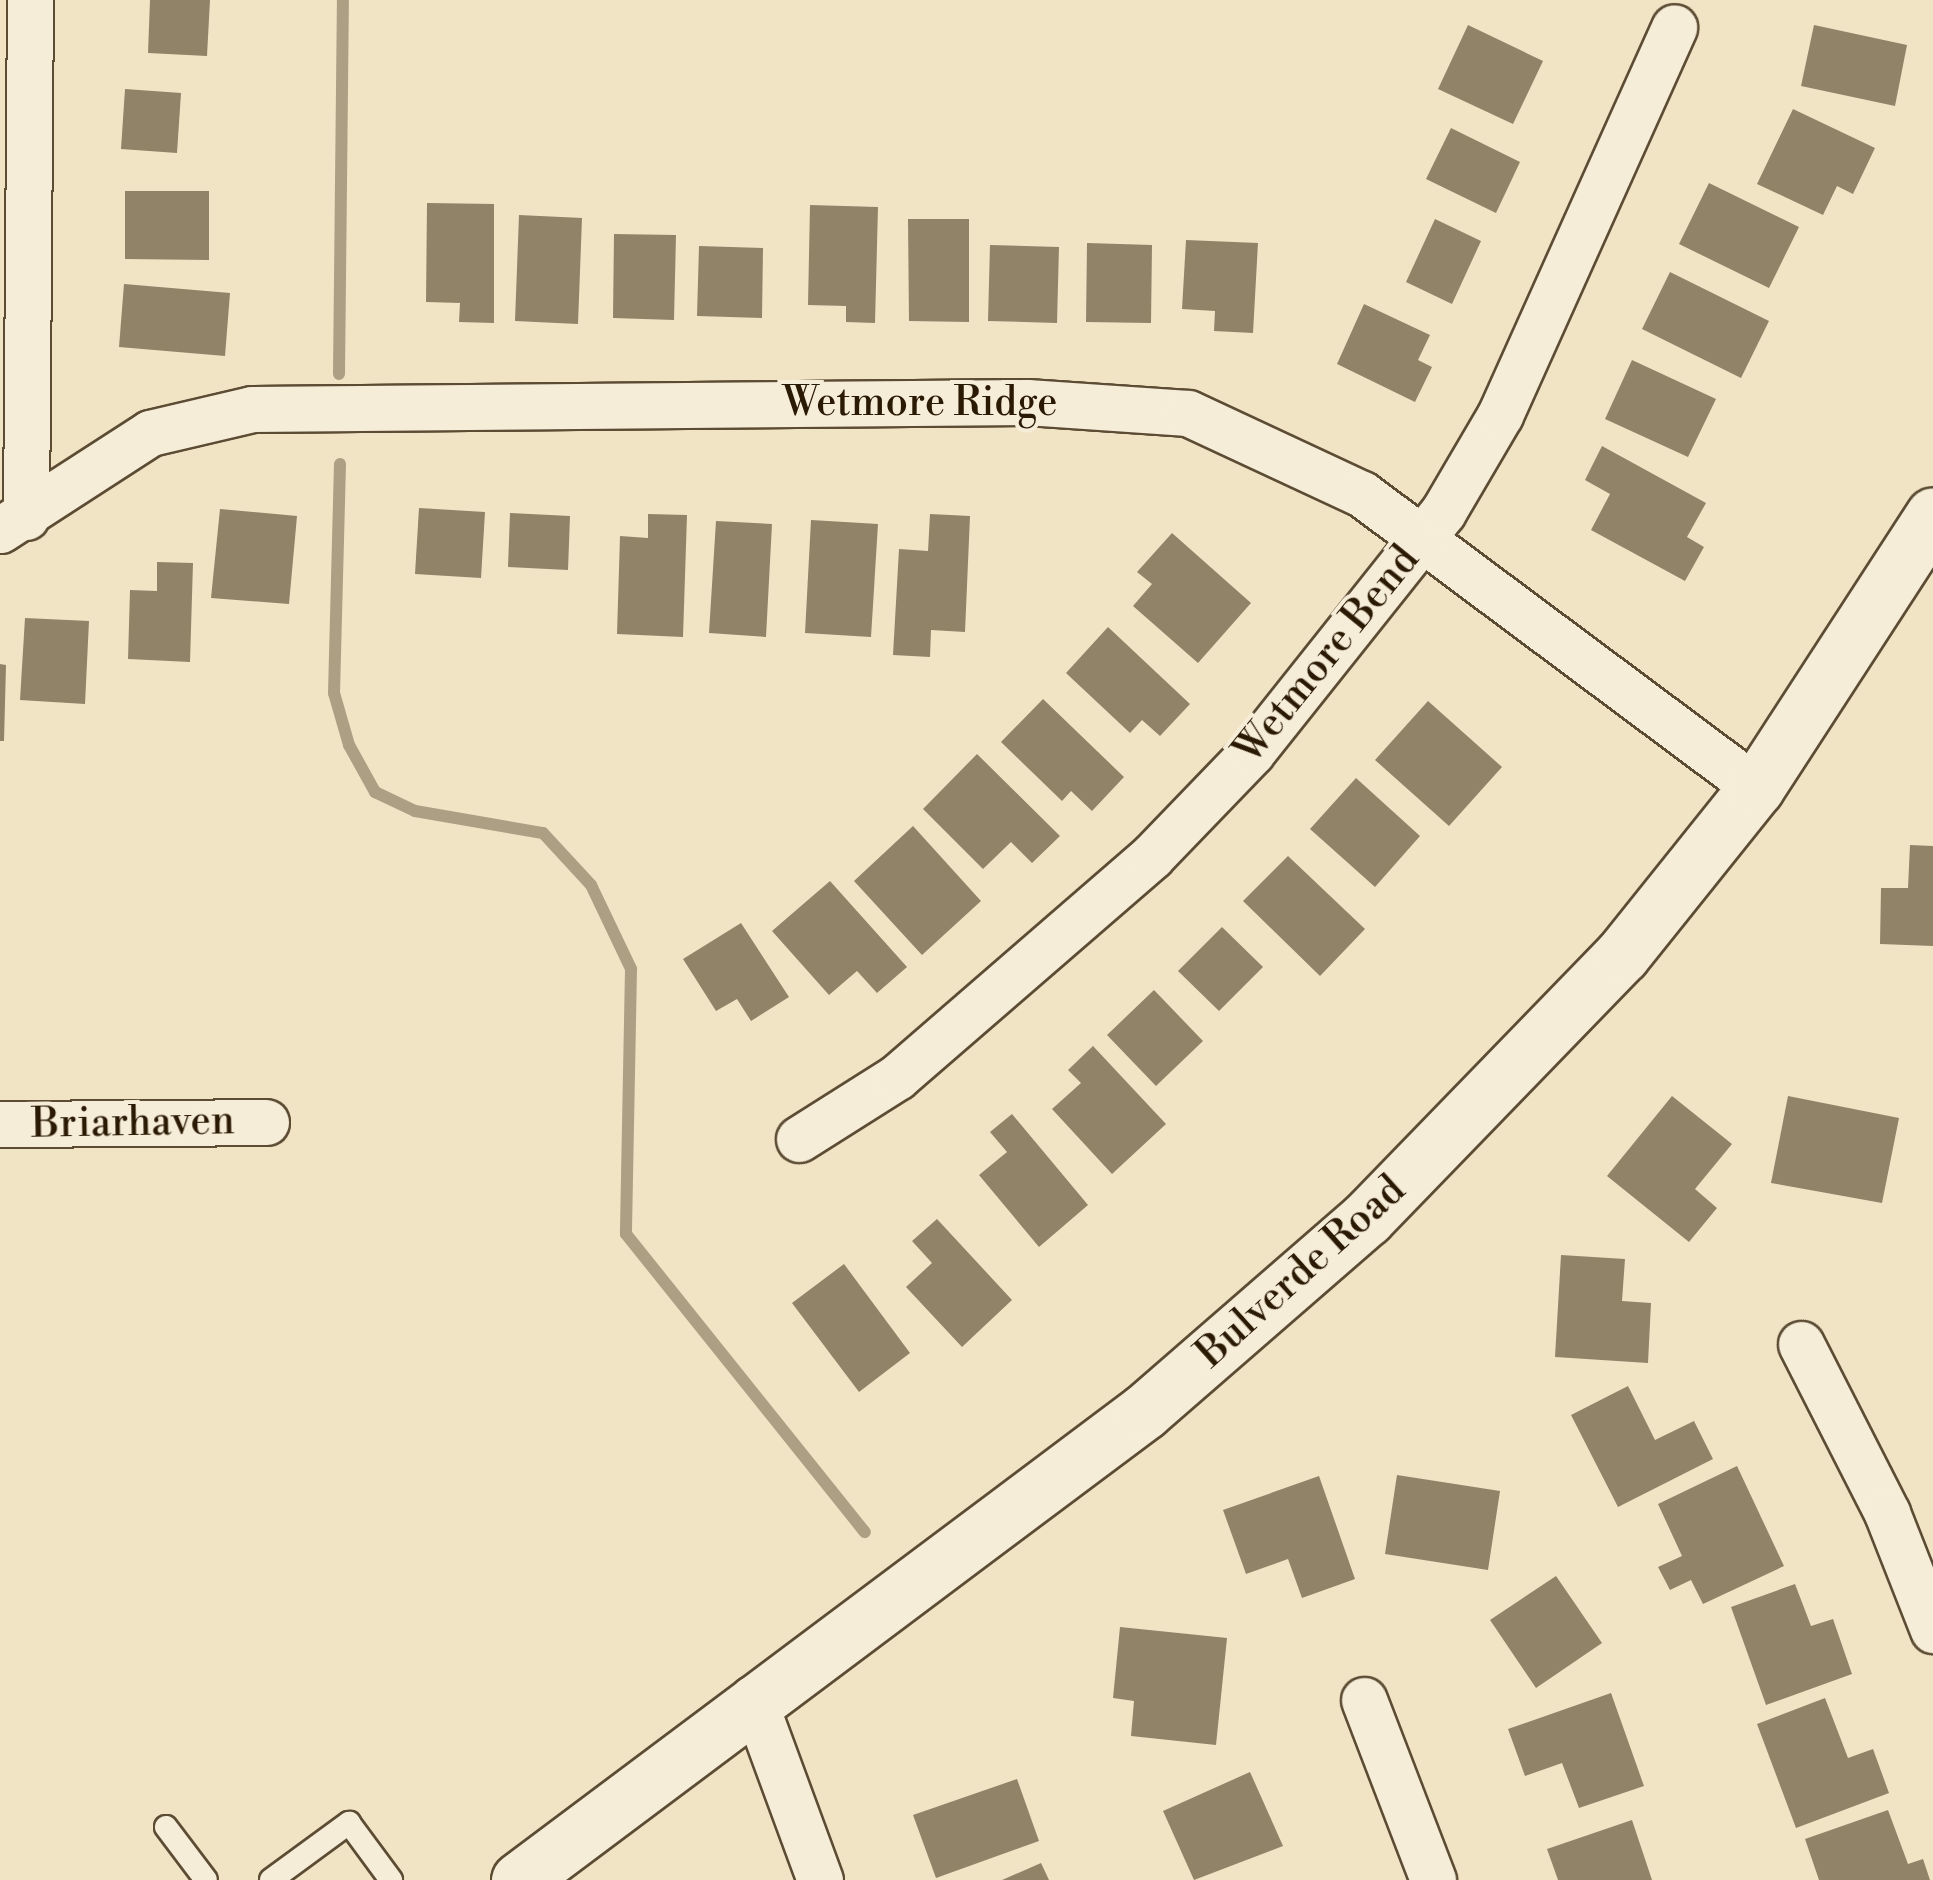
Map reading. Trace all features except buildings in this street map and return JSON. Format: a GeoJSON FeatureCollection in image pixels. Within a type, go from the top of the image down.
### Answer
{"type":"FeatureCollection","features":[{"type":"Feature","properties":{"kind":"main road","name":"Bulverde Road"},"geometry":{"type":"LineString","coordinates":[[519,1880],[752,1698],[1144,1411],[1353,1231],[1622,956],[1756,788],[1933,514]]}},
{"type":"Feature","properties":{"kind":"street"},"geometry":{"type":"LineString","coordinates":[[13,524],[30,0]]}},
{"type":"Feature","properties":{"kind":"street","name":"Wetmore Bend"},"geometry":{"type":"LineString","coordinates":[[799,1140],[912,1066],[1152,856],[1252,752],[1422,538],[1500,415],[1674,28]]}},
{"type":"Feature","properties":{"kind":"street","name":"Wetmore Ridge"},"geometry":{"type":"LineString","coordinates":[[13,524],[150,433],[252,409],[1045,402],[1188,413],[1223,425],[1362,494],[1756,788]]}},
{"type":"Feature","properties":{"kind":"street","name":"Briarhaven"},"geometry":{"type":"LineString","coordinates":[[0,1124],[266,1122]]}},
{"type":"Feature","properties":{"kind":"street"},"geometry":{"type":"LineString","coordinates":[[1800,1344],[1888,1513],[1933,1630]]}},
{"type":"Feature","properties":{"kind":"street"},"geometry":{"type":"LineString","coordinates":[[752,1698],[820,1880]]}},
{"type":"Feature","properties":{"kind":"street"},"geometry":{"type":"LineString","coordinates":[[1364,1700],[1433,1880]]}},
{"type":"Feature","properties":{"kind":"lane"},"geometry":{"type":"LineString","coordinates":[[272,1880],[349,1823],[386,1878]]}},
{"type":"Feature","properties":{"kind":"lane"},"geometry":{"type":"LineString","coordinates":[[166,1827],[206,1880]]}},
{"type":"Feature","properties":{"kind":"waterway"},"geometry":{"type":"LineString","coordinates":[[339,374],[343,0]]}},
{"type":"Feature","properties":{"kind":"waterway"},"geometry":{"type":"LineString","coordinates":[[340,464],[334,693],[349,745],[375,792],[415,811],[543,833],[591,885],[631,969],[626,1234],[865,1532]]}}]}
